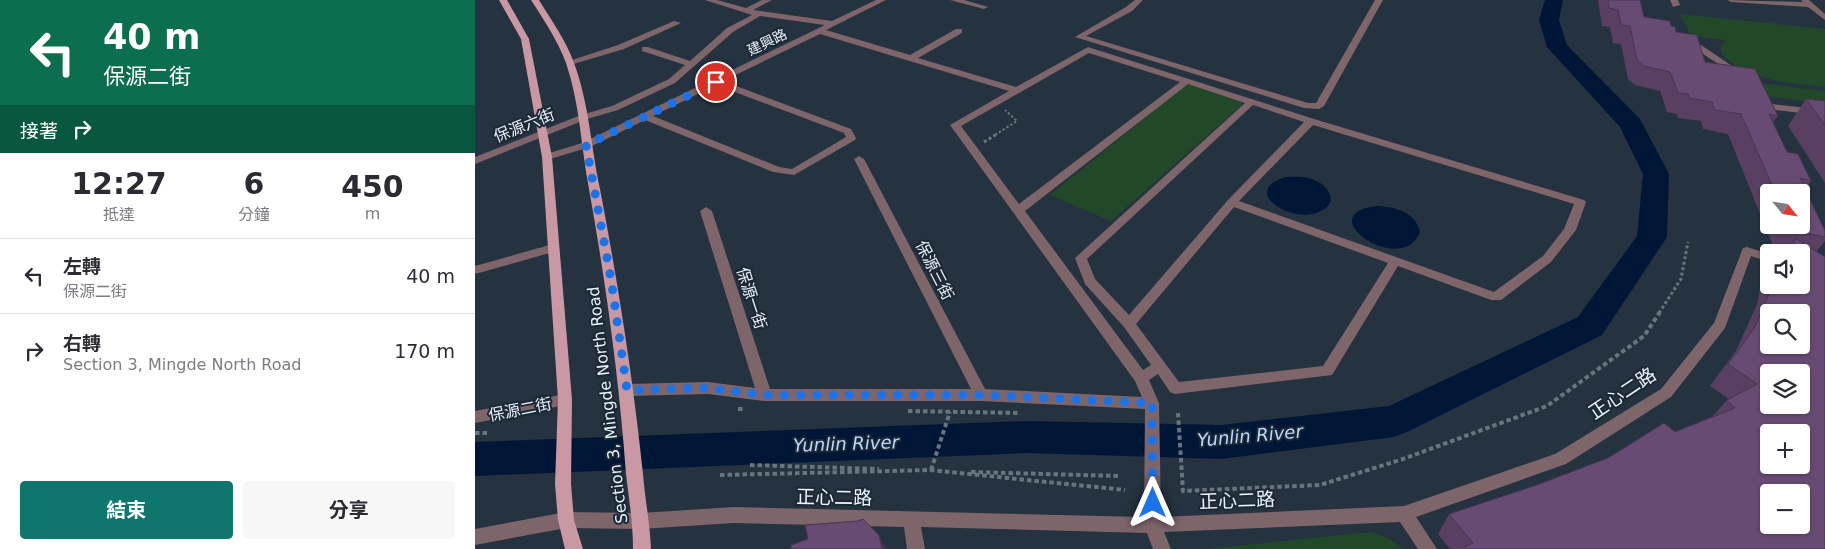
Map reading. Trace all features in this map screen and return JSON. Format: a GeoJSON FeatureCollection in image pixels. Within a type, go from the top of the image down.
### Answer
{"type":"FeatureCollection","features":[{"type":"Feature","properties":{"kind":"main road"},"geometry":{"type":"LineString","coordinates":[[503,0],[525,39],[547,158],[565,400],[563,484],[566,520],[574,549]]}},
{"type":"Feature","properties":{"kind":"main road","name":"Section 3, Mingde North Road"},"geometry":{"type":"LineString","coordinates":[[535,0],[555,30],[570,62],[584,116],[586,145],[611,279],[627,390],[641,522],[642,549]]}},
{"type":"Feature","properties":{"kind":"street","name":"建興路"},"geometry":{"type":"LineString","coordinates":[[709,0],[759,14],[835,24]]}},
{"type":"Feature","properties":{"kind":"street"},"geometry":{"type":"LineString","coordinates":[[745,11],[768,0]]}},
{"type":"Feature","properties":{"kind":"street","name":"建興路"},"geometry":{"type":"LineString","coordinates":[[547,158],[586,145],[882,0]]}},
{"type":"Feature","properties":{"kind":"street"},"geometry":{"type":"LineString","coordinates":[[954,0],[984,7]]}},
{"type":"Feature","properties":{"kind":"street"},"geometry":{"type":"LineString","coordinates":[[1139,0],[1129,9],[1079,37],[1307,106],[1319,106],[1379,0]]}},
{"type":"Feature","properties":{"kind":"street"},"geometry":{"type":"LineString","coordinates":[[1731,0],[1808,3],[1825,18]]}},
{"type":"Feature","properties":{"kind":"street","name":"保源六街"},"geometry":{"type":"LineString","coordinates":[[476,160],[584,116],[615,108],[672,82],[730,30],[759,14]]}},
{"type":"Feature","properties":{"kind":"street"},"geometry":{"type":"LineString","coordinates":[[570,62],[621,47],[677,23]]}},
{"type":"Feature","properties":{"kind":"street"},"geometry":{"type":"LineString","coordinates":[[820,31],[1016,90]]}},
{"type":"Feature","properties":{"kind":"street"},"geometry":{"type":"LineString","coordinates":[[911,58],[959,31]]}},
{"type":"Feature","properties":{"kind":"street"},"geometry":{"type":"LineString","coordinates":[[1689,41],[1744,77],[1761,105],[1825,113]]}},
{"type":"Feature","properties":{"kind":"street"},"geometry":{"type":"LineString","coordinates":[[645,49],[692,64]]}},
{"type":"Feature","properties":{"kind":"street"},"geometry":{"type":"LineString","coordinates":[[1162,549],[1153,521],[1152,409],[1141,378],[955,125],[1088,50],[1311,121],[1580,202],[1570,230],[1547,259],[1495,298],[1232,202]]}},
{"type":"Feature","properties":{"kind":"street"},"geometry":{"type":"LineString","coordinates":[[1018,211],[1187,81]]}},
{"type":"Feature","properties":{"kind":"street"},"geometry":{"type":"LineString","coordinates":[[645,116],[777,170],[794,172],[851,138],[848,132],[716,82]]}},
{"type":"Feature","properties":{"kind":"street"},"geometry":{"type":"LineString","coordinates":[[1252,101],[1081,258],[1089,281],[1129,324],[1175,388],[1327,371],[1395,261]]}},
{"type":"Feature","properties":{"kind":"street"},"geometry":{"type":"LineString","coordinates":[[1129,324],[1232,202],[1311,121]]}},
{"type":"Feature","properties":{"kind":"street","name":"保源三街"},"geometry":{"type":"LineString","coordinates":[[859,159],[981,395]]}},
{"type":"Feature","properties":{"kind":"street","name":"保源一街"},"geometry":{"type":"LineString","coordinates":[[705,210],[765,395]]}},
{"type":"Feature","properties":{"kind":"street"},"geometry":{"type":"LineString","coordinates":[[475,270],[553,248]]}},
{"type":"Feature","properties":{"kind":"street","name":"正心二路"},"geometry":{"type":"LineString","coordinates":[[475,538],[566,520],[641,522],[734,516],[911,520],[1153,521],[1404,514],[1560,459],[1666,393],[1720,325],[1747,251],[1760,255]]}},
{"type":"Feature","properties":{"kind":"street"},"geometry":{"type":"LineString","coordinates":[[1141,378],[1160,366]]}},
{"type":"Feature","properties":{"kind":"street"},"geometry":{"type":"LineString","coordinates":[[627,390],[708,388],[765,395],[981,395],[1152,409]]}},
{"type":"Feature","properties":{"kind":"street","name":"保源二街"},"geometry":{"type":"LineString","coordinates":[[475,418],[565,400]]}},
{"type":"Feature","properties":{"kind":"street"},"geometry":{"type":"LineString","coordinates":[[1404,514],[1428,549]]}},
{"type":"Feature","properties":{"kind":"street"},"geometry":{"type":"LineString","coordinates":[[911,520],[916,549]]}},
{"type":"Feature","properties":{"kind":"path"},"geometry":{"type":"LineString","coordinates":[[972,149],[1017,121],[995,102]]}},
{"type":"Feature","properties":{"kind":"path"},"geometry":{"type":"LineString","coordinates":[[1178,413],[1183,491],[1320,485],[1403,459],[1547,406],[1644,336],[1681,279],[1688,242]]}},
{"type":"Feature","properties":{"kind":"path"},"geometry":{"type":"LineString","coordinates":[[738,409],[747,409]]}},
{"type":"Feature","properties":{"kind":"path"},"geometry":{"type":"LineString","coordinates":[[901,411],[1029,414]]}},
{"type":"Feature","properties":{"kind":"path"},"geometry":{"type":"LineString","coordinates":[[931,470],[949,413]]}},
{"type":"Feature","properties":{"kind":"path"},"geometry":{"type":"LineString","coordinates":[[475,434],[487,433]]}},
{"type":"Feature","properties":{"kind":"path"},"geometry":{"type":"LineString","coordinates":[[750,465],[1120,476]]}},
{"type":"Feature","properties":{"kind":"path"},"geometry":{"type":"LineString","coordinates":[[720,475],[930,470],[1125,490]]}},
{"type":"Feature","properties":{"kind":"green space"},"geometry":{"type":"Polygon","coordinates":[[[1680,14],[1825,29],[1825,87],[1783,82],[1743,70],[1721,53],[1721,46],[1726,40],[1691,36],[1680,14]]]}},
{"type":"Feature","properties":{"kind":"green space"},"geometry":{"type":"Polygon","coordinates":[[[1188,83],[1245,102],[1111,221],[1050,195],[1188,83]]]}},
{"type":"Feature","properties":{"kind":"green space"},"geometry":{"type":"Polygon","coordinates":[[[1759,83],[1825,91],[1825,104],[1767,96],[1759,83]]]}},
{"type":"Feature","properties":{"kind":"green space"},"geometry":{"type":"Polygon","coordinates":[[[1370,532],[1388,538],[1403,549],[1206,549],[1370,532]]]}},
{"type":"Feature","properties":{"kind":"water"},"geometry":{"type":"Polygon","coordinates":[[[1285,177],[1305,177],[1325,187],[1331,197],[1327,207],[1313,214],[1302,215],[1281,209],[1273,203],[1268,196],[1267,190],[1273,183],[1285,177]]]}},
{"type":"Feature","properties":{"kind":"water"},"geometry":{"type":"Polygon","coordinates":[[[1378,206],[1404,212],[1414,220],[1420,232],[1410,245],[1396,249],[1380,246],[1366,239],[1355,230],[1352,220],[1359,211],[1378,206]]]}},
{"type":"Feature","properties":{"kind":"building"},"geometry":{"type":"Polygon","coordinates":[[[1608,0],[1640,0],[1644,17],[1670,21],[1671,26],[1675,27],[1676,32],[1697,35],[1705,62],[1755,69],[1778,116],[1769,114],[1787,152],[1798,154],[1811,181],[1800,178],[1803,184],[1772,184],[1741,114],[1715,110],[1712,102],[1689,98],[1688,94],[1678,93],[1670,72],[1644,66],[1637,60],[1630,26],[1621,25],[1618,10],[1609,8],[1608,0]]]}},
{"type":"Feature","properties":{"kind":"building"},"geometry":{"type":"Polygon","coordinates":[[[1806,99],[1825,101],[1825,125],[1806,99]]]}},
{"type":"Feature","properties":{"kind":"building"},"geometry":{"type":"Polygon","coordinates":[[[1810,199],[1825,231],[1825,237],[1810,234],[1810,199]]]}},
{"type":"Feature","properties":{"kind":"building"},"geometry":{"type":"Polygon","coordinates":[[[1795,238],[1804,244],[1795,244],[1795,238]]]}},
{"type":"Feature","properties":{"kind":"building"},"geometry":{"type":"Polygon","coordinates":[[[1810,248],[1825,257],[1825,549],[1466,549],[1465,547],[1473,543],[1449,514],[1537,485],[1608,458],[1664,423],[1675,432],[1735,408],[1727,400],[1757,384],[1728,364],[1754,329],[1760,315],[1760,354],[1810,354],[1810,304],[1765,304],[1769,294],[1810,294],[1810,248]]]}},
{"type":"Feature","properties":{"kind":"building"},"geometry":{"type":"Polygon","coordinates":[[[863,519],[879,535],[882,549],[791,549],[791,545],[808,539],[805,525],[863,519]]]}},
{"type":"Feature","properties":{"kind":"waterway","name":"Yunlin River"},"geometry":{"type":"LineString","coordinates":[[475,459],[1027,437],[1221,442],[1394,421],[1590,326],[1652,237],[1656,174],[1631,124],[1557,47],[1549,20],[1554,0]]}},
{"type":"Feature","properties":{"kind":"route"},"geometry":{"type":"LineString","coordinates":[[716,82],[586,145],[611,279],[627,390],[708,388],[765,395],[981,395],[1152,403],[1153,503]]}}]}
